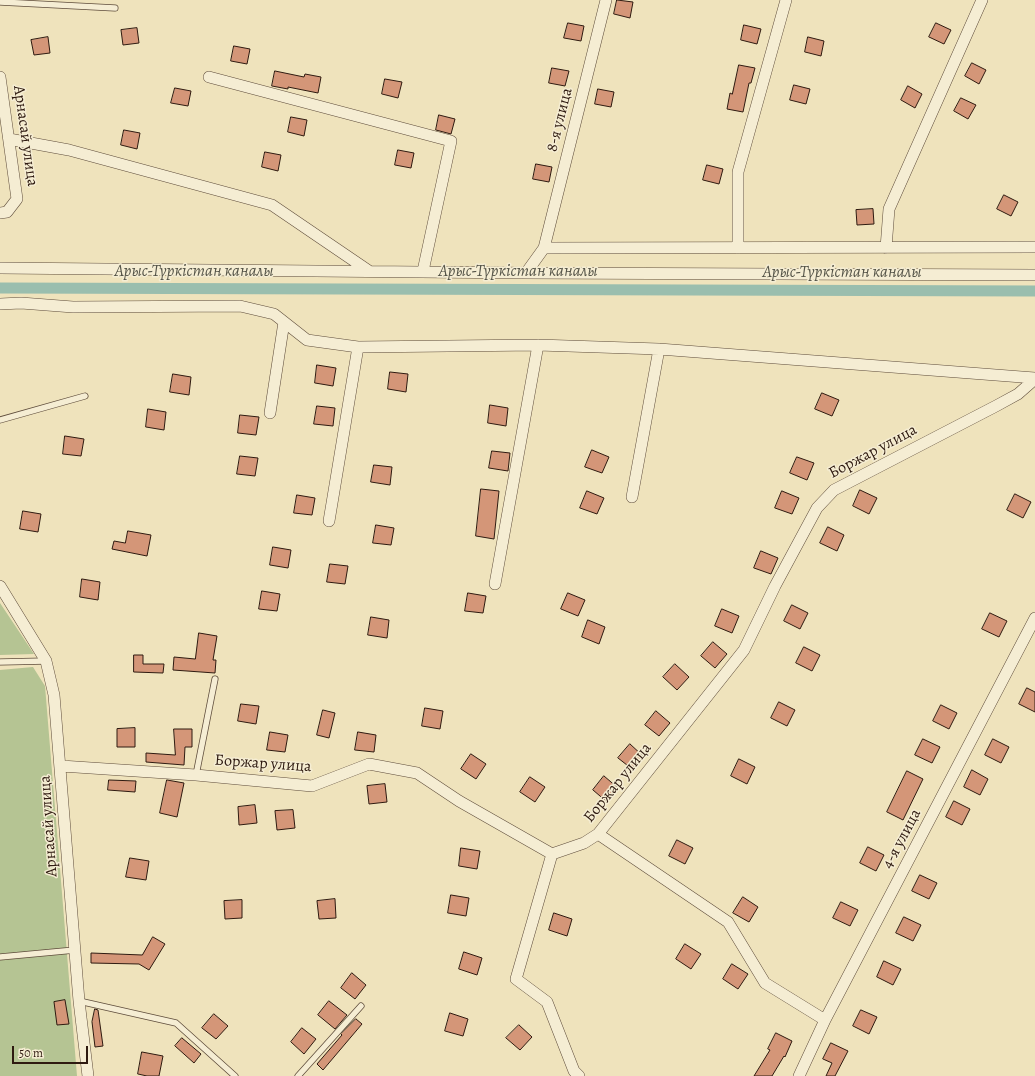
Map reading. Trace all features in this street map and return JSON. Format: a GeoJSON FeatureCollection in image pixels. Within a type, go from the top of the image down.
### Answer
{"type":"FeatureCollection","features":[{"type":"Feature","properties":{"kind":"street","name":"8-я улица"},"geometry":{"type":"LineString","coordinates":[[544,248],[606,0]]}},
{"type":"Feature","properties":{"kind":"street"},"geometry":{"type":"LineString","coordinates":[[738,248],[738,172],[786,0]]}},
{"type":"Feature","properties":{"kind":"street"},"geometry":{"type":"LineString","coordinates":[[886,248],[889,209],[982,0]]}},
{"type":"Feature","properties":{"kind":"street","name":"Арнасай улица"},"geometry":{"type":"LineString","coordinates":[[0,77],[17,199],[7,212],[0,213]]}},
{"type":"Feature","properties":{"kind":"street"},"geometry":{"type":"LineString","coordinates":[[209,77],[451,141],[423,271]]}},
{"type":"Feature","properties":{"kind":"street"},"geometry":{"type":"LineString","coordinates":[[9,139],[69,150],[272,205],[368,271]]}},
{"type":"Feature","properties":{"kind":"street"},"geometry":{"type":"LineString","coordinates":[[526,273],[544,248],[1035,247]]}},
{"type":"Feature","properties":{"kind":"street"},"geometry":{"type":"LineString","coordinates":[[0,268],[526,273],[1035,275]]}},
{"type":"Feature","properties":{"kind":"street"},"geometry":{"type":"LineString","coordinates":[[0,304],[21,303],[73,307],[240,306],[274,314],[307,340],[358,347],[538,345],[659,348],[1035,379]]}},
{"type":"Feature","properties":{"kind":"street"},"geometry":{"type":"LineString","coordinates":[[270,413],[284,322]]}},
{"type":"Feature","properties":{"kind":"street"},"geometry":{"type":"LineString","coordinates":[[495,584],[538,345]]}},
{"type":"Feature","properties":{"kind":"street"},"geometry":{"type":"LineString","coordinates":[[329,521],[358,347]]}},
{"type":"Feature","properties":{"kind":"street"},"geometry":{"type":"LineString","coordinates":[[632,497],[659,348]]}},
{"type":"Feature","properties":{"kind":"street","name":"Боржар улица"},"geometry":{"type":"LineString","coordinates":[[61,766],[196,774],[312,786],[369,764],[417,773],[459,801],[552,854],[584,842],[598,834],[744,650],[775,586],[817,508],[834,490],[1018,394],[1035,379]]}},
{"type":"Feature","properties":{"kind":"street","name":"Арнасай улица"},"geometry":{"type":"LineString","coordinates":[[0,586],[46,661],[54,695],[79,1001],[88,1076]]}},
{"type":"Feature","properties":{"kind":"street","name":"4-я улица"},"geometry":{"type":"LineString","coordinates":[[799,1076],[825,1020],[1035,618]]}},
{"type":"Feature","properties":{"kind":"street"},"geometry":{"type":"LineString","coordinates":[[598,834],[728,922],[765,983],[825,1020]]}},
{"type":"Feature","properties":{"kind":"street"},"geometry":{"type":"LineString","coordinates":[[552,854],[516,979],[547,1002],[574,1071],[580,1076]]}},
{"type":"Feature","properties":{"kind":"lane"},"geometry":{"type":"LineString","coordinates":[[0,2],[115,8]]}},
{"type":"Feature","properties":{"kind":"lane"},"geometry":{"type":"LineString","coordinates":[[0,420],[85,396]]}},
{"type":"Feature","properties":{"kind":"lane"},"geometry":{"type":"LineString","coordinates":[[0,662],[46,661]]}},
{"type":"Feature","properties":{"kind":"lane"},"geometry":{"type":"LineString","coordinates":[[196,774],[215,679]]}},
{"type":"Feature","properties":{"kind":"lane"},"geometry":{"type":"LineString","coordinates":[[0,957],[75,950]]}},
{"type":"Feature","properties":{"kind":"lane"},"geometry":{"type":"LineString","coordinates":[[79,1001],[176,1023],[235,1076]]}},
{"type":"Feature","properties":{"kind":"lane"},"geometry":{"type":"LineString","coordinates":[[298,1076],[361,1006]]}},
{"type":"Feature","properties":{"kind":"green space"},"geometry":{"type":"Polygon","coordinates":[[[0,603],[34,654],[0,655],[0,603]]]}},
{"type":"Feature","properties":{"kind":"green space"},"geometry":{"type":"Polygon","coordinates":[[[33,667],[45,686],[77,1076],[0,1076],[0,670],[33,667]]]}},
{"type":"Feature","properties":{"kind":"building"},"geometry":{"type":"Polygon","coordinates":[[[617,0],[633,2],[630,18],[614,14],[617,0]]]}},
{"type":"Feature","properties":{"kind":"building"},"geometry":{"type":"Polygon","coordinates":[[[568,23],[584,26],[581,41],[564,38],[568,23]]]}},
{"type":"Feature","properties":{"kind":"building"},"geometry":{"type":"Polygon","coordinates":[[[936,23],[951,30],[944,44],[929,37],[936,23]]]}},
{"type":"Feature","properties":{"kind":"building"},"geometry":{"type":"Polygon","coordinates":[[[744,25],[761,29],[757,44],[741,40],[744,25]]]}},
{"type":"Feature","properties":{"kind":"building"},"geometry":{"type":"Polygon","coordinates":[[[137,28],[139,43],[123,45],[121,30],[137,28]]]}},
{"type":"Feature","properties":{"kind":"building"},"geometry":{"type":"Polygon","coordinates":[[[48,37],[50,53],[34,55],[31,40],[48,37]]]}},
{"type":"Feature","properties":{"kind":"building"},"geometry":{"type":"Polygon","coordinates":[[[808,37],[824,41],[821,56],[805,52],[808,37]]]}},
{"type":"Feature","properties":{"kind":"building"},"geometry":{"type":"Polygon","coordinates":[[[234,46],[250,49],[247,64],[231,61],[234,46]]]}},
{"type":"Feature","properties":{"kind":"building"},"geometry":{"type":"Polygon","coordinates":[[[972,63],[986,70],[979,84],[965,76],[972,63]]]}},
{"type":"Feature","properties":{"kind":"building"},"geometry":{"type":"Polygon","coordinates":[[[739,65],[755,68],[751,83],[749,83],[743,112],[727,109],[730,93],[732,94],[739,65]]]}},
{"type":"Feature","properties":{"kind":"building"},"geometry":{"type":"Polygon","coordinates":[[[552,68],[569,71],[565,86],[549,83],[552,68]]]}},
{"type":"Feature","properties":{"kind":"building"},"geometry":{"type":"Polygon","coordinates":[[[275,71],[304,77],[305,74],[321,77],[318,93],[288,87],[288,89],[272,86],[275,71]]]}},
{"type":"Feature","properties":{"kind":"building"},"geometry":{"type":"Polygon","coordinates":[[[385,79],[402,82],[398,98],[382,94],[385,79]]]}},
{"type":"Feature","properties":{"kind":"building"},"geometry":{"type":"Polygon","coordinates":[[[794,85],[810,89],[806,104],[790,100],[794,85]]]}},
{"type":"Feature","properties":{"kind":"building"},"geometry":{"type":"Polygon","coordinates":[[[908,86],[922,94],[915,108],[901,100],[908,86]]]}},
{"type":"Feature","properties":{"kind":"building"},"geometry":{"type":"Polygon","coordinates":[[[175,88],[191,91],[188,106],[171,103],[175,88]]]}},
{"type":"Feature","properties":{"kind":"building"},"geometry":{"type":"Polygon","coordinates":[[[598,89],[614,92],[611,107],[595,104],[598,89]]]}},
{"type":"Feature","properties":{"kind":"building"},"geometry":{"type":"Polygon","coordinates":[[[961,98],[976,105],[968,119],[954,111],[961,98]]]}},
{"type":"Feature","properties":{"kind":"building"},"geometry":{"type":"Polygon","coordinates":[[[439,115],[455,119],[451,134],[436,130],[439,115]]]}},
{"type":"Feature","properties":{"kind":"building"},"geometry":{"type":"Polygon","coordinates":[[[291,117],[307,120],[304,136],[288,132],[291,117]]]}},
{"type":"Feature","properties":{"kind":"building"},"geometry":{"type":"Polygon","coordinates":[[[124,130],[140,133],[137,149],[121,145],[124,130]]]}},
{"type":"Feature","properties":{"kind":"building"},"geometry":{"type":"Polygon","coordinates":[[[398,150],[414,153],[411,168],[395,165],[398,150]]]}},
{"type":"Feature","properties":{"kind":"building"},"geometry":{"type":"Polygon","coordinates":[[[265,152],[281,155],[278,171],[262,167],[265,152]]]}},
{"type":"Feature","properties":{"kind":"building"},"geometry":{"type":"Polygon","coordinates":[[[536,164],[552,167],[549,182],[533,179],[536,164]]]}},
{"type":"Feature","properties":{"kind":"building"},"geometry":{"type":"Polygon","coordinates":[[[707,165],[723,169],[719,184],[703,180],[707,165]]]}},
{"type":"Feature","properties":{"kind":"building"},"geometry":{"type":"Polygon","coordinates":[[[1004,195],[1018,202],[1011,216],[997,209],[1004,195]]]}},
{"type":"Feature","properties":{"kind":"building"},"geometry":{"type":"Polygon","coordinates":[[[873,209],[874,224],[857,225],[856,210],[873,209]]]}},
{"type":"Feature","properties":{"kind":"building"},"geometry":{"type":"Polygon","coordinates":[[[317,365],[336,368],[333,386],[315,383],[317,365]]]}},
{"type":"Feature","properties":{"kind":"building"},"geometry":{"type":"Polygon","coordinates":[[[390,372],[408,374],[406,392],[388,389],[390,372]]]}},
{"type":"Feature","properties":{"kind":"building"},"geometry":{"type":"Polygon","coordinates":[[[173,374],[191,377],[189,395],[170,392],[173,374]]]}},
{"type":"Feature","properties":{"kind":"building"},"geometry":{"type":"Polygon","coordinates":[[[822,393],[839,400],[832,416],[815,409],[822,393]]]}},
{"type":"Feature","properties":{"kind":"building"},"geometry":{"type":"Polygon","coordinates":[[[490,405],[508,408],[506,426],[488,423],[490,405]]]}},
{"type":"Feature","properties":{"kind":"building"},"geometry":{"type":"Polygon","coordinates":[[[317,406],[335,408],[333,426],[314,424],[317,406]]]}},
{"type":"Feature","properties":{"kind":"building"},"geometry":{"type":"Polygon","coordinates":[[[148,409],[166,412],[164,430],[146,427],[148,409]]]}},
{"type":"Feature","properties":{"kind":"building"},"geometry":{"type":"Polygon","coordinates":[[[240,415],[259,417],[256,435],[238,433],[240,415]]]}},
{"type":"Feature","properties":{"kind":"building"},"geometry":{"type":"Polygon","coordinates":[[[65,436],[84,439],[81,456],[63,454],[65,436]]]}},
{"type":"Feature","properties":{"kind":"building"},"geometry":{"type":"Polygon","coordinates":[[[592,450],[609,457],[602,473],[585,467],[592,450]]]}},
{"type":"Feature","properties":{"kind":"building"},"geometry":{"type":"Polygon","coordinates":[[[492,451],[510,453],[508,471],[489,468],[492,451]]]}},
{"type":"Feature","properties":{"kind":"building"},"geometry":{"type":"Polygon","coordinates":[[[240,456],[258,458],[255,476],[237,474],[240,456]]]}},
{"type":"Feature","properties":{"kind":"building"},"geometry":{"type":"Polygon","coordinates":[[[797,457],[814,463],[807,480],[790,473],[797,457]]]}},
{"type":"Feature","properties":{"kind":"building"},"geometry":{"type":"Polygon","coordinates":[[[374,465],[392,467],[390,485],[371,482],[374,465]]]}},
{"type":"Feature","properties":{"kind":"building"},"geometry":{"type":"Polygon","coordinates":[[[481,489],[499,491],[494,539],[476,536],[481,489]]]}},
{"type":"Feature","properties":{"kind":"building"},"geometry":{"type":"Polygon","coordinates":[[[860,490],[877,498],[869,514],[853,506],[860,490]]]}},
{"type":"Feature","properties":{"kind":"building"},"geometry":{"type":"Polygon","coordinates":[[[587,491],[604,498],[597,514],[580,508],[587,491]]]}},
{"type":"Feature","properties":{"kind":"building"},"geometry":{"type":"Polygon","coordinates":[[[782,491],[799,498],[792,514],[775,508],[782,491]]]}},
{"type":"Feature","properties":{"kind":"building"},"geometry":{"type":"Polygon","coordinates":[[[1015,494],[1031,502],[1023,518],[1007,510],[1015,494]]]}},
{"type":"Feature","properties":{"kind":"building"},"geometry":{"type":"Polygon","coordinates":[[[297,495],[315,498],[312,515],[294,513],[297,495]]]}},
{"type":"Feature","properties":{"kind":"building"},"geometry":{"type":"Polygon","coordinates":[[[23,511],[41,514],[38,532],[20,529],[23,511]]]}},
{"type":"Feature","properties":{"kind":"building"},"geometry":{"type":"Polygon","coordinates":[[[376,525],[394,528],[391,545],[373,543],[376,525]]]}},
{"type":"Feature","properties":{"kind":"building"},"geometry":{"type":"Polygon","coordinates":[[[828,527],[844,535],[837,551],[820,543],[828,527]]]}},
{"type":"Feature","properties":{"kind":"building"},"geometry":{"type":"Polygon","coordinates":[[[128,531],[151,535],[147,556],[112,549],[114,541],[125,543],[128,531]]]}},
{"type":"Feature","properties":{"kind":"building"},"geometry":{"type":"Polygon","coordinates":[[[273,547],[291,550],[288,568],[270,565],[273,547]]]}},
{"type":"Feature","properties":{"kind":"building"},"geometry":{"type":"Polygon","coordinates":[[[761,551],[778,558],[771,574],[754,568],[761,551]]]}},
{"type":"Feature","properties":{"kind":"building"},"geometry":{"type":"Polygon","coordinates":[[[330,564],[348,566],[345,584],[327,582],[330,564]]]}},
{"type":"Feature","properties":{"kind":"building"},"geometry":{"type":"Polygon","coordinates":[[[82,579],[100,582],[98,600],[80,597],[82,579]]]}},
{"type":"Feature","properties":{"kind":"building"},"geometry":{"type":"Polygon","coordinates":[[[262,591],[280,594],[277,611],[259,609],[262,591]]]}},
{"type":"Feature","properties":{"kind":"building"},"geometry":{"type":"Polygon","coordinates":[[[468,593],[486,596],[483,613],[465,611],[468,593]]]}},
{"type":"Feature","properties":{"kind":"building"},"geometry":{"type":"Polygon","coordinates":[[[568,593],[585,600],[578,616],[561,609],[568,593]]]}},
{"type":"Feature","properties":{"kind":"building"},"geometry":{"type":"Polygon","coordinates":[[[792,605],[808,613],[800,629],[784,621],[792,605]]]}},
{"type":"Feature","properties":{"kind":"building"},"geometry":{"type":"Polygon","coordinates":[[[722,609],[739,616],[732,633],[715,626],[722,609]]]}},
{"type":"Feature","properties":{"kind":"building"},"geometry":{"type":"Polygon","coordinates":[[[990,613],[1007,621],[999,637],[982,629],[990,613]]]}},
{"type":"Feature","properties":{"kind":"building"},"geometry":{"type":"Polygon","coordinates":[[[371,617],[389,620],[387,638],[368,635],[371,617]]]}},
{"type":"Feature","properties":{"kind":"building"},"geometry":{"type":"Polygon","coordinates":[[[588,620],[605,627],[599,644],[582,637],[588,620]]]}},
{"type":"Feature","properties":{"kind":"building"},"geometry":{"type":"Polygon","coordinates":[[[199,633],[217,636],[213,660],[216,660],[215,673],[173,670],[174,657],[195,659],[199,633]]]}},
{"type":"Feature","properties":{"kind":"building"},"geometry":{"type":"Polygon","coordinates":[[[713,642],[727,654],[715,668],[701,656],[713,642]]]}},
{"type":"Feature","properties":{"kind":"building"},"geometry":{"type":"Polygon","coordinates":[[[804,647],[820,655],[812,671],[796,663],[804,647]]]}},
{"type":"Feature","properties":{"kind":"building"},"geometry":{"type":"Polygon","coordinates":[[[134,655],[143,655],[143,664],[164,664],[163,673],[134,672],[134,655]]]}},
{"type":"Feature","properties":{"kind":"building"},"geometry":{"type":"Polygon","coordinates":[[[675,664],[689,677],[677,690],[663,677],[675,664]]]}},
{"type":"Feature","properties":{"kind":"building"},"geometry":{"type":"Polygon","coordinates":[[[1027,688],[1035,692],[1035,712],[1019,704],[1027,688]]]}},
{"type":"Feature","properties":{"kind":"building"},"geometry":{"type":"Polygon","coordinates":[[[779,702],[795,710],[787,726],[771,718],[779,702]]]}},
{"type":"Feature","properties":{"kind":"building"},"geometry":{"type":"Polygon","coordinates":[[[241,704],[259,706],[256,724],[238,721],[241,704]]]}},
{"type":"Feature","properties":{"kind":"building"},"geometry":{"type":"Polygon","coordinates":[[[941,705],[957,713],[949,729],[933,721],[941,705]]]}},
{"type":"Feature","properties":{"kind":"building"},"geometry":{"type":"Polygon","coordinates":[[[425,708],[443,711],[440,729],[422,726],[425,708]]]}},
{"type":"Feature","properties":{"kind":"building"},"geometry":{"type":"Polygon","coordinates":[[[323,710],[335,713],[329,738],[317,735],[323,710]]]}},
{"type":"Feature","properties":{"kind":"building"},"geometry":{"type":"Polygon","coordinates":[[[656,711],[670,723],[659,736],[645,725],[656,711]]]}},
{"type":"Feature","properties":{"kind":"building"},"geometry":{"type":"Polygon","coordinates":[[[135,728],[135,747],[117,747],[117,729],[135,728]]]}},
{"type":"Feature","properties":{"kind":"building"},"geometry":{"type":"Polygon","coordinates":[[[174,729],[192,729],[192,747],[185,747],[184,765],[146,762],[146,753],[175,755],[174,729]]]}},
{"type":"Feature","properties":{"kind":"building"},"geometry":{"type":"Polygon","coordinates":[[[270,732],[288,735],[285,752],[267,750],[270,732]]]}},
{"type":"Feature","properties":{"kind":"building"},"geometry":{"type":"Polygon","coordinates":[[[358,732],[376,735],[374,752],[355,750],[358,732]]]}},
{"type":"Feature","properties":{"kind":"building"},"geometry":{"type":"Polygon","coordinates":[[[923,739],[940,747],[932,763],[915,755],[923,739]]]}},
{"type":"Feature","properties":{"kind":"building"},"geometry":{"type":"Polygon","coordinates":[[[993,739],[1009,747],[1001,763],[985,755],[993,739]]]}},
{"type":"Feature","properties":{"kind":"building"},"geometry":{"type":"Polygon","coordinates":[[[630,744],[643,756],[632,769],[618,758],[630,744]]]}},
{"type":"Feature","properties":{"kind":"building"},"geometry":{"type":"Polygon","coordinates":[[[471,754],[486,764],[476,779],[461,769],[471,754]]]}},
{"type":"Feature","properties":{"kind":"building"},"geometry":{"type":"Polygon","coordinates":[[[739,759],[755,767],[747,784],[731,776],[739,759]]]}},
{"type":"Feature","properties":{"kind":"building"},"geometry":{"type":"Polygon","coordinates":[[[972,770],[988,779],[980,795],[964,787],[972,770]]]}},
{"type":"Feature","properties":{"kind":"building"},"geometry":{"type":"Polygon","coordinates":[[[907,771],[923,779],[903,820],[887,812],[907,771]]]}},
{"type":"Feature","properties":{"kind":"building"},"geometry":{"type":"Polygon","coordinates":[[[604,776],[618,788],[607,802],[593,790],[604,776]]]}},
{"type":"Feature","properties":{"kind":"building"},"geometry":{"type":"Polygon","coordinates":[[[530,777],[545,787],[535,802],[520,792],[530,777]]]}},
{"type":"Feature","properties":{"kind":"building"},"geometry":{"type":"Polygon","coordinates":[[[109,780],[136,781],[135,792],[108,790],[109,780]]]}},
{"type":"Feature","properties":{"kind":"building"},"geometry":{"type":"Polygon","coordinates":[[[167,780],[184,783],[177,817],[160,813],[167,780]]]}},
{"type":"Feature","properties":{"kind":"building"},"geometry":{"type":"Polygon","coordinates":[[[385,784],[387,802],[369,804],[367,786],[385,784]]]}},
{"type":"Feature","properties":{"kind":"building"},"geometry":{"type":"Polygon","coordinates":[[[954,801],[970,809],[962,825],[946,817],[954,801]]]}},
{"type":"Feature","properties":{"kind":"building"},"geometry":{"type":"Polygon","coordinates":[[[255,805],[257,823],[239,825],[238,807],[255,805]]]}},
{"type":"Feature","properties":{"kind":"building"},"geometry":{"type":"Polygon","coordinates":[[[293,810],[295,828],[277,830],[275,811],[293,810]]]}},
{"type":"Feature","properties":{"kind":"building"},"geometry":{"type":"Polygon","coordinates":[[[677,840],[693,848],[685,864],[669,856],[677,840]]]}},
{"type":"Feature","properties":{"kind":"building"},"geometry":{"type":"Polygon","coordinates":[[[868,847],[884,855],[876,871],[860,863],[868,847]]]}},
{"type":"Feature","properties":{"kind":"building"},"geometry":{"type":"Polygon","coordinates":[[[461,848],[480,851],[477,869],[459,866],[461,848]]]}},
{"type":"Feature","properties":{"kind":"building"},"geometry":{"type":"Polygon","coordinates":[[[130,858],[149,861],[146,880],[126,877],[130,858]]]}},
{"type":"Feature","properties":{"kind":"building"},"geometry":{"type":"Polygon","coordinates":[[[920,875],[937,883],[929,899],[912,891],[920,875]]]}},
{"type":"Feature","properties":{"kind":"building"},"geometry":{"type":"Polygon","coordinates":[[[451,895],[469,898],[466,916],[448,913],[451,895]]]}},
{"type":"Feature","properties":{"kind":"building"},"geometry":{"type":"Polygon","coordinates":[[[743,897],[758,907],[749,922],[733,913],[743,897]]]}},
{"type":"Feature","properties":{"kind":"building"},"geometry":{"type":"Polygon","coordinates":[[[335,899],[336,918],[319,919],[317,901],[335,899]]]}},
{"type":"Feature","properties":{"kind":"building"},"geometry":{"type":"Polygon","coordinates":[[[242,900],[242,918],[225,919],[224,901],[242,900]]]}},
{"type":"Feature","properties":{"kind":"building"},"geometry":{"type":"Polygon","coordinates":[[[841,902],[858,910],[850,926],[833,918],[841,902]]]}},
{"type":"Feature","properties":{"kind":"building"},"geometry":{"type":"Polygon","coordinates":[[[554,913],[572,919],[567,936],[549,930],[554,913]]]}},
{"type":"Feature","properties":{"kind":"building"},"geometry":{"type":"Polygon","coordinates":[[[904,917],[921,925],[913,941],[896,933],[904,917]]]}},
{"type":"Feature","properties":{"kind":"building"},"geometry":{"type":"Polygon","coordinates":[[[153,937],[165,944],[149,970],[139,964],[91,963],[91,953],[142,955],[153,937]]]}},
{"type":"Feature","properties":{"kind":"building"},"geometry":{"type":"Polygon","coordinates":[[[685,944],[701,954],[691,969],[676,959],[685,944]]]}},
{"type":"Feature","properties":{"kind":"building"},"geometry":{"type":"Polygon","coordinates":[[[464,952],[482,958],[477,975],[459,969],[464,952]]]}},
{"type":"Feature","properties":{"kind":"building"},"geometry":{"type":"Polygon","coordinates":[[[884,961],[901,969],[893,985],[877,977],[884,961]]]}},
{"type":"Feature","properties":{"kind":"building"},"geometry":{"type":"Polygon","coordinates":[[[732,964],[748,974],[738,989],[723,979],[732,964]]]}},
{"type":"Feature","properties":{"kind":"building"},"geometry":{"type":"Polygon","coordinates":[[[352,973],[366,985],[355,999],[341,988],[352,973]]]}},
{"type":"Feature","properties":{"kind":"building"},"geometry":{"type":"Polygon","coordinates":[[[65,1000],[69,1024],[57,1025],[54,1002],[65,1000]]]}},
{"type":"Feature","properties":{"kind":"building"},"geometry":{"type":"Polygon","coordinates":[[[329,1001],[347,1015],[335,1029],[318,1015],[329,1001]]]}},
{"type":"Feature","properties":{"kind":"building"},"geometry":{"type":"Polygon","coordinates":[[[95,1009],[98,1010],[103,1046],[95,1047],[92,1022],[95,1009]]]}},
{"type":"Feature","properties":{"kind":"building"},"geometry":{"type":"Polygon","coordinates":[[[861,1010],[877,1017],[869,1034],[853,1026],[861,1010]]]}},
{"type":"Feature","properties":{"kind":"building"},"geometry":{"type":"Polygon","coordinates":[[[450,1013],[468,1019],[463,1036],[445,1031],[450,1013]]]}},
{"type":"Feature","properties":{"kind":"building"},"geometry":{"type":"Polygon","coordinates":[[[214,1014],[228,1026],[216,1039],[202,1028],[214,1014]]]}},
{"type":"Feature","properties":{"kind":"building"},"geometry":{"type":"Polygon","coordinates":[[[356,1019],[362,1024],[323,1070],[317,1064],[342,1035],[341,1034],[356,1019]]]}},
{"type":"Feature","properties":{"kind":"building"},"geometry":{"type":"Polygon","coordinates":[[[519,1025],[532,1037],[520,1050],[506,1038],[519,1025]]]}},
{"type":"Feature","properties":{"kind":"building"},"geometry":{"type":"Polygon","coordinates":[[[302,1028],[316,1039],[304,1054],[291,1042],[302,1028]]]}},
{"type":"Feature","properties":{"kind":"building"},"geometry":{"type":"Polygon","coordinates":[[[776,1033],[792,1041],[785,1057],[784,1056],[772,1076],[754,1076],[770,1050],[768,1049],[776,1033]]]}},
{"type":"Feature","properties":{"kind":"building"},"geometry":{"type":"Polygon","coordinates":[[[182,1038],[201,1054],[194,1063],[175,1046],[182,1038]]]}},
{"type":"Feature","properties":{"kind":"building"},"geometry":{"type":"Polygon","coordinates":[[[831,1043],[848,1051],[835,1076],[826,1076],[832,1063],[823,1059],[831,1043]]]}},
{"type":"Feature","properties":{"kind":"building"},"geometry":{"type":"Polygon","coordinates":[[[142,1052],[163,1056],[159,1076],[138,1074],[142,1052]]]}},
{"type":"Feature","properties":{"kind":"waterway","name":"Арыс-Түркістан каналы"},"geometry":{"type":"LineString","coordinates":[[0,288],[1035,291]]}}]}
